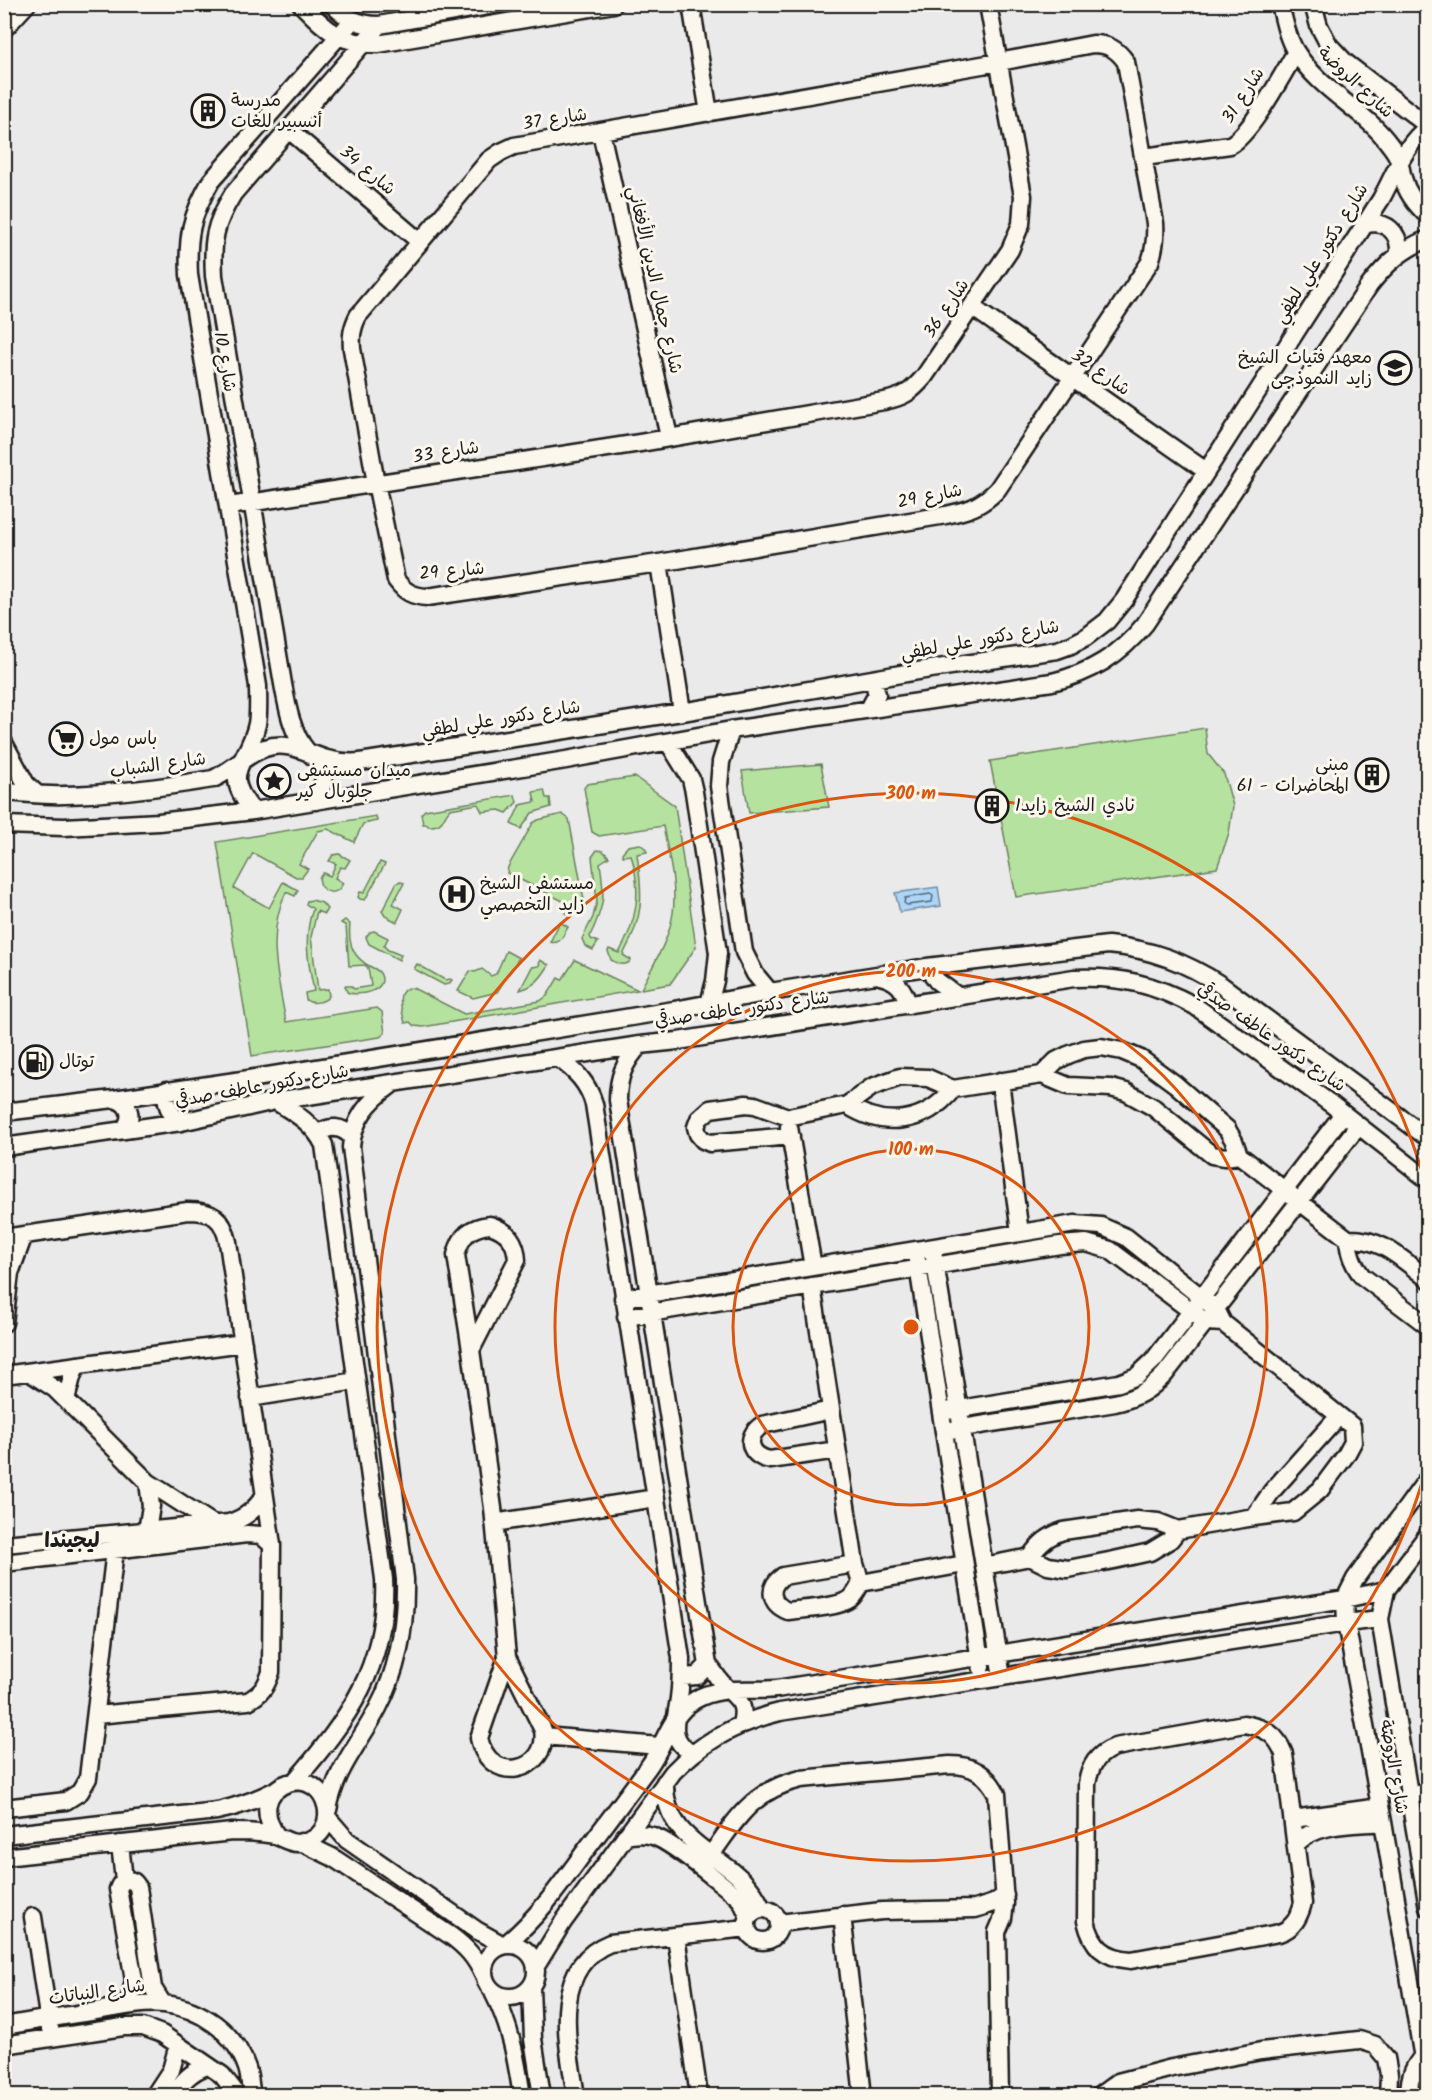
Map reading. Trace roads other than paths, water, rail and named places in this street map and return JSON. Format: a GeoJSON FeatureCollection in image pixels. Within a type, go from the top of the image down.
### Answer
{"type":"FeatureCollection","features":[{"type":"Feature","properties":{"kind":"street"},"geometry":{"type":"LineString","coordinates":[[4,29],[27,4]]}},
{"type":"Feature","properties":{"kind":"street"},"geometry":{"type":"LineString","coordinates":[[301,4],[323,28],[338,37],[363,44],[378,44],[614,4]]}},
{"type":"Feature","properties":{"kind":"street"},"geometry":{"type":"LineString","coordinates":[[332,4],[352,21],[365,25],[379,25],[499,4]]}},
{"type":"Feature","properties":{"kind":"street"},"geometry":{"type":"LineString","coordinates":[[691,4],[709,113]]}},
{"type":"Feature","properties":{"kind":"street","name":"شارع 36"},"geometry":{"type":"LineString","coordinates":[[669,437],[900,398],[924,377],[1010,250],[1023,210],[1023,196],[988,4]]}},
{"type":"Feature","properties":{"kind":"street","name":"شارع الروضة"},"geometry":{"type":"LineString","coordinates":[[1280,4],[1290,40],[1296,52],[1317,78],[1375,126],[1401,161],[1402,177],[1408,193],[1428,216]]}},
{"type":"Feature","properties":{"kind":"street","name":"شارع الروضة"},"geometry":{"type":"LineString","coordinates":[[1313,4],[1319,26],[1329,45],[1345,62],[1428,126]]}},
{"type":"Feature","properties":{"kind":"street","name":"شارع 10"},"geometry":{"type":"LineString","coordinates":[[243,761],[257,725],[258,686],[189,275],[190,226],[199,202],[211,181],[352,21]]}},
{"type":"Feature","properties":{"kind":"street","name":"شارع 10"},"geometry":{"type":"LineString","coordinates":[[307,752],[289,713],[214,276],[214,233],[233,194],[379,25]]}},
{"type":"Feature","properties":{"kind":"street","name":"شارع 29"},"geometry":{"type":"LineString","coordinates":[[376,483],[396,580],[404,590],[415,596],[427,597],[659,563],[946,515],[974,508],[987,500],[997,490],[1074,378],[1150,262],[1156,238],[1126,62],[1120,54],[1112,47],[1093,44],[999,62]]}},
{"type":"Feature","properties":{"kind":"street","name":"شارع 31"},"geometry":{"type":"LineString","coordinates":[[1144,157],[1230,145],[1237,141],[1248,130],[1296,52]]}},
{"type":"Feature","properties":{"kind":"street","name":"شارع 37"},"geometry":{"type":"LineString","coordinates":[[376,483],[352,349],[353,326],[358,316],[479,171],[501,152],[514,146],[999,62]]}},
{"type":"Feature","properties":{"kind":"street","name":"شارع 34"},"geometry":{"type":"LineString","coordinates":[[279,104],[293,124],[420,242]]}},
{"type":"Feature","properties":{"kind":"street","name":"شارع دكتور علي لطفي"},"geometry":{"type":"LineString","coordinates":[[307,752],[341,762],[360,762],[1057,650],[1086,637],[1107,621],[1125,600],[1366,224],[1412,142],[1428,126]]}},
{"type":"Feature","properties":{"kind":"street"},"geometry":{"type":"LineString","coordinates":[[254,132],[273,148]]}},
{"type":"Feature","properties":{"kind":"street","name":"شارع جمال الدين الأفغاني"},"geometry":{"type":"LineString","coordinates":[[601,132],[669,437]]}},
{"type":"Feature","properties":{"kind":"street"},"geometry":{"type":"LineString","coordinates":[[1366,224],[1375,222],[1391,229],[1400,244],[1399,253]]}},
{"type":"Feature","properties":{"kind":"street"},"geometry":{"type":"LineString","coordinates":[[4,825],[64,827],[159,822],[252,811],[731,730],[1070,678],[1104,662],[1133,638],[1145,624],[1369,286],[1399,253],[1428,239]]}},
{"type":"Feature","properties":{"kind":"street","name":"شارع 32"},"geometry":{"type":"LineString","coordinates":[[972,307],[1206,471]]}},
{"type":"Feature","properties":{"kind":"street","name":"شارع 33"},"geometry":{"type":"LineString","coordinates":[[229,506],[669,437]]}},
{"type":"Feature","properties":{"kind":"street"},"geometry":{"type":"LineString","coordinates":[[659,563],[682,712]]}},
{"type":"Feature","properties":{"kind":"street"},"geometry":{"type":"LineString","coordinates":[[918,671],[914,681],[915,687],[928,701]]}},
{"type":"Feature","properties":{"kind":"street"},"geometry":{"type":"LineString","coordinates":[[868,680],[874,684],[877,694],[869,710]]}},
{"type":"Feature","properties":{"kind":"street"},"geometry":{"type":"LineString","coordinates":[[731,730],[719,777],[722,808],[744,952],[755,974],[770,992]]}},
{"type":"Feature","properties":{"kind":"street"},"geometry":{"type":"LineString","coordinates":[[668,742],[691,779],[694,792],[718,953],[715,981],[709,1004]]}},
{"type":"Feature","properties":{"kind":"street"},"geometry":{"type":"LineString","coordinates":[[5,745],[26,784],[38,794]]}},
{"type":"Feature","properties":{"kind":"street","name":"شارع الشباب"},"geometry":{"type":"LineString","coordinates":[[4,792],[64,795],[149,789],[213,779],[254,753],[273,746],[294,747],[307,752]]}},
{"type":"Feature","properties":{"kind":"street"},"geometry":{"type":"LineString","coordinates":[[307,752],[316,758],[322,767],[324,777],[316,801]]}},
{"type":"Feature","properties":{"kind":"street"},"geometry":{"type":"LineString","coordinates":[[243,761],[238,770],[237,789],[252,811]]}},
{"type":"Feature","properties":{"kind":"street","name":"شارع دكتور عاطف صدقي"},"geometry":{"type":"LineString","coordinates":[[4,1112],[114,1099],[249,1079],[927,967],[1088,946],[1116,945],[1156,953],[1179,961],[1221,985],[1428,1138]]}},
{"type":"Feature","properties":{"kind":"street"},"geometry":{"type":"LineString","coordinates":[[927,967],[943,987],[959,997]]}},
{"type":"Feature","properties":{"kind":"street"},"geometry":{"type":"LineString","coordinates":[[879,975],[899,984],[908,1005]]}},
{"type":"Feature","properties":{"kind":"street","name":"شارع دكتور عاطف صدقي"},"geometry":{"type":"LineString","coordinates":[[4,1147],[181,1122],[275,1101],[1099,976],[1149,985],[1195,1006],[1343,1114],[1428,1180]]}},
{"type":"Feature","properties":{"kind":"street"},"geometry":{"type":"LineString","coordinates":[[640,1045],[624,1065],[618,1088],[618,1100],[708,1665],[728,1690],[735,1694],[743,1708],[741,1724]]}},
{"type":"Feature","properties":{"kind":"street"},"geometry":{"type":"LineString","coordinates":[[1042,1075],[1056,1061],[1084,1049],[1101,1047],[1141,1059],[1217,1119],[1227,1129],[1239,1155],[1299,1202],[1348,1239],[1360,1239],[1384,1246],[1428,1279]]}},
{"type":"Feature","properties":{"kind":"street"},"geometry":{"type":"LineString","coordinates":[[558,1058],[577,1073],[590,1091],[594,1104],[681,1658],[682,1677],[675,1718],[675,1734],[678,1742],[692,1754]]}},
{"type":"Feature","properties":{"kind":"street"},"geometry":{"type":"LineString","coordinates":[[791,1136],[710,1143],[703,1140],[696,1127],[699,1119],[710,1109],[746,1104],[788,1117],[847,1106],[872,1087],[900,1077],[928,1078],[953,1089],[1042,1075],[1068,1086],[1111,1088],[1126,1092],[1154,1107],[1212,1155],[1226,1157],[1239,1155]]}},
{"type":"Feature","properties":{"kind":"street"},"geometry":{"type":"LineString","coordinates":[[1000,1082],[1020,1233]]}},
{"type":"Feature","properties":{"kind":"street"},"geometry":{"type":"LineString","coordinates":[[590,1091],[603,1083],[618,1088]]}},
{"type":"Feature","properties":{"kind":"street"},"geometry":{"type":"LineString","coordinates":[[4,1857],[232,1832],[257,1832],[277,1836],[288,1842],[302,1842],[315,1837],[320,1832],[328,1814],[333,1785],[338,1773],[378,1708],[395,1667],[402,1636],[406,1598],[351,1147],[357,1121],[366,1106],[393,1084]]}},
{"type":"Feature","properties":{"kind":"street"},"geometry":{"type":"LineString","coordinates":[[847,1106],[874,1118],[889,1120],[904,1118],[933,1109],[953,1089]]}},
{"type":"Feature","properties":{"kind":"street"},"geometry":{"type":"LineString","coordinates":[[166,1090],[170,1112],[181,1122]]}},
{"type":"Feature","properties":{"kind":"street"},"geometry":{"type":"LineString","coordinates":[[114,1099],[124,1104],[130,1114],[128,1125],[124,1129]]}},
{"type":"Feature","properties":{"kind":"street"},"geometry":{"type":"LineString","coordinates":[[275,1101],[307,1122],[324,1145],[384,1579],[385,1603],[374,1656],[348,1715],[329,1742],[294,1782]]}},
{"type":"Feature","properties":{"kind":"street"},"geometry":{"type":"LineString","coordinates":[[941,1412],[1128,1380],[1145,1370],[1343,1114]]}},
{"type":"Feature","properties":{"kind":"street"},"geometry":{"type":"LineString","coordinates":[[788,1117],[813,1267]]}},
{"type":"Feature","properties":{"kind":"street"},"geometry":{"type":"LineString","coordinates":[[944,1431],[1115,1403],[1147,1392],[1166,1374],[1215,1318],[1299,1202],[1358,1126]]}},
{"type":"Feature","properties":{"kind":"street"},"geometry":{"type":"LineString","coordinates":[[318,1134],[323,1130],[336,1128],[348,1132],[352,1137]]}},
{"type":"Feature","properties":{"kind":"street"},"geometry":{"type":"LineString","coordinates":[[4,1238],[188,1211],[203,1211],[216,1217],[225,1228],[228,1242],[272,1545],[271,1672],[267,1685],[259,1695],[248,1701],[96,1715]]}},
{"type":"Feature","properties":{"kind":"street"},"geometry":{"type":"LineString","coordinates":[[623,1298],[1075,1224],[1101,1226],[1126,1237],[1202,1297],[1215,1318],[1352,1426],[1353,1442],[1320,1490],[1293,1512],[1178,1530],[1158,1522],[1137,1520],[1063,1531],[1043,1540],[1030,1557]]}},
{"type":"Feature","properties":{"kind":"street"},"geometry":{"type":"LineString","coordinates":[[471,1350],[517,1260],[516,1248],[511,1237],[501,1229],[490,1225],[477,1227],[466,1233],[459,1243],[456,1255],[494,1523],[507,1658],[544,1736],[539,1755],[521,1768],[510,1769],[488,1760],[479,1738],[507,1658]]}},
{"type":"Feature","properties":{"kind":"street"},"geometry":{"type":"LineString","coordinates":[[4,1323],[7,1266],[24,1235]]}},
{"type":"Feature","properties":{"kind":"street"},"geometry":{"type":"LineString","coordinates":[[1348,1239],[1353,1265],[1362,1276],[1428,1326]]}},
{"type":"Feature","properties":{"kind":"street"},"geometry":{"type":"LineString","coordinates":[[626,1317],[1060,1245],[1086,1243],[1098,1245],[1121,1256],[1191,1311],[1215,1318]]}},
{"type":"Feature","properties":{"kind":"street"},"geometry":{"type":"LineString","coordinates":[[932,1247],[1002,1677]]}},
{"type":"Feature","properties":{"kind":"street"},"geometry":{"type":"LineString","coordinates":[[915,1250],[983,1680]]}},
{"type":"Feature","properties":{"kind":"street"},"geometry":{"type":"LineString","coordinates":[[812,1286],[855,1564],[861,1583],[857,1592],[850,1599],[841,1603],[788,1611],[775,1603],[772,1595],[773,1587],[783,1575],[855,1564]]}},
{"type":"Feature","properties":{"kind":"street"},"geometry":{"type":"LineString","coordinates":[[4,1375],[243,1342]]}},
{"type":"Feature","properties":{"kind":"street"},"geometry":{"type":"LineString","coordinates":[[66,1400],[77,1365]]}},
{"type":"Feature","properties":{"kind":"street"},"geometry":{"type":"LineString","coordinates":[[29,1372],[66,1400],[148,1482],[225,1528]]}},
{"type":"Feature","properties":{"kind":"street"},"geometry":{"type":"LineString","coordinates":[[250,1398],[356,1381]]}},
{"type":"Feature","properties":{"kind":"street"},"geometry":{"type":"LineString","coordinates":[[831,1410],[762,1425],[751,1437],[751,1446],[755,1453],[770,1460],[837,1450]]}},
{"type":"Feature","properties":{"kind":"street"},"geometry":{"type":"LineString","coordinates":[[1254,1517],[1272,1491],[1339,1416]]}},
{"type":"Feature","properties":{"kind":"street"},"geometry":{"type":"LineString","coordinates":[[1345,1599],[1368,1559],[1428,1478]]}},
{"type":"Feature","properties":{"kind":"street"},"geometry":{"type":"LineString","coordinates":[[147,1531],[151,1506],[148,1482]]}},
{"type":"Feature","properties":{"kind":"street"},"geometry":{"type":"LineString","coordinates":[[4,1563],[115,1550],[225,1528],[248,1514],[264,1496]]}},
{"type":"Feature","properties":{"kind":"street"},"geometry":{"type":"LineString","coordinates":[[494,1523],[656,1498]]}},
{"type":"Feature","properties":{"kind":"street"},"geometry":{"type":"LineString","coordinates":[[4,1544],[147,1531],[225,1528],[254,1534],[267,1539],[272,1545]]}},
{"type":"Feature","properties":{"kind":"street"},"geometry":{"type":"LineString","coordinates":[[984,1566],[1030,1557],[1048,1566],[1078,1567],[1150,1552],[1170,1540],[1178,1530]]}},
{"type":"Feature","properties":{"kind":"street","name":"شارع الروضة"},"geometry":{"type":"LineString","coordinates":[[1428,1534],[1386,1590],[1380,1619],[1428,1908]]}},
{"type":"Feature","properties":{"kind":"street"},"geometry":{"type":"LineString","coordinates":[[4,1808],[66,1801],[80,1792],[88,1778],[115,1550]]}},
{"type":"Feature","properties":{"kind":"street"},"geometry":{"type":"LineString","coordinates":[[861,1583],[964,1564]]}},
{"type":"Feature","properties":{"kind":"street"},"geometry":{"type":"LineString","coordinates":[[483,1974],[484,1964],[494,1949],[504,1945],[544,1907],[651,1763],[675,1718],[694,1700],[705,1695],[728,1690],[776,1689],[1345,1599],[1386,1590]]}},
{"type":"Feature","properties":{"kind":"street","name":"شارع الروضة"},"geometry":{"type":"LineString","coordinates":[[1345,1599],[1346,1623],[1382,1815],[1428,2088]]}},
{"type":"Feature","properties":{"kind":"street"},"geometry":{"type":"LineString","coordinates":[[536,1966],[562,1922],[665,1782],[692,1754],[711,1740],[741,1724],[780,1712],[1380,1619]]}},
{"type":"Feature","properties":{"kind":"street"},"geometry":{"type":"LineString","coordinates":[[682,1677],[697,1676],[708,1665]]}},
{"type":"Feature","properties":{"kind":"street"},"geometry":{"type":"LineString","coordinates":[[1244,1724],[1260,1727],[1272,1733],[1280,1743],[1284,1754],[1296,1844],[1303,1903],[1300,1914],[1287,1930],[1131,1960],[1117,1959],[1105,1953],[1089,1933],[1086,1921],[1087,1784],[1094,1761],[1103,1752],[1115,1747],[1244,1724]]}},
{"type":"Feature","properties":{"kind":"street"},"geometry":{"type":"LineString","coordinates":[[544,1736],[659,1746]]}},
{"type":"Feature","properties":{"kind":"street"},"geometry":{"type":"LineString","coordinates":[[711,1856],[749,1804],[778,1785],[801,1779],[962,1765],[984,1774],[992,1783],[997,1794],[1005,1895],[1004,1910],[997,1932],[1000,2096]]}},
{"type":"Feature","properties":{"kind":"street"},"geometry":{"type":"LineString","coordinates":[[4,1835],[217,1811],[248,1803],[285,1784],[294,1782],[310,1785],[322,1795],[328,1814],[347,1840],[478,1931],[504,1945],[516,1945],[525,1949],[532,1956],[536,1966],[536,1977],[531,1987],[523,1994],[513,1997],[502,1997],[493,1992]]}},
{"type":"Feature","properties":{"kind":"street"},"geometry":{"type":"LineString","coordinates":[[665,1782],[664,1792],[669,1812],[680,1829],[689,1850],[742,1902],[752,1918]]}},
{"type":"Feature","properties":{"kind":"street"},"geometry":{"type":"LineString","coordinates":[[276,1790],[267,1804],[266,1812],[268,1821],[277,1836]]}},
{"type":"Feature","properties":{"kind":"street"},"geometry":{"type":"LineString","coordinates":[[1408,1796],[1428,1792]]}},
{"type":"Feature","properties":{"kind":"street"},"geometry":{"type":"LineString","coordinates":[[1293,1819],[1382,1815]]}},
{"type":"Feature","properties":{"kind":"street"},"geometry":{"type":"LineString","coordinates":[[1296,1844],[1307,1834],[1317,1830],[1382,1815]]}},
{"type":"Feature","properties":{"kind":"street"},"geometry":{"type":"LineString","coordinates":[[576,2096],[566,2024],[569,1995],[579,1967],[592,1952],[610,1944],[676,1936],[752,1918],[773,1912],[779,1923],[776,1935],[764,1941],[753,1938],[752,1918],[750,1887],[711,1856],[652,1836],[643,1834],[625,1836]]}},
{"type":"Feature","properties":{"kind":"street"},"geometry":{"type":"LineString","coordinates":[[302,1842],[332,1857],[465,1946],[475,1959],[502,2009],[514,2045],[522,2096]]}},
{"type":"Feature","properties":{"kind":"street"},"geometry":{"type":"LineString","coordinates":[[120,1844],[124,1880]]}},
{"type":"Feature","properties":{"kind":"street"},"geometry":{"type":"LineString","coordinates":[[125,2006],[130,1998],[134,1980],[118,1890],[124,1880],[135,1882],[138,1887],[153,1988],[163,2004]]}},
{"type":"Feature","properties":{"kind":"street"},"geometry":{"type":"LineString","coordinates":[[779,1923],[901,1910],[975,1909],[994,1903],[1005,1895]]}},
{"type":"Feature","properties":{"kind":"street"},"geometry":{"type":"LineString","coordinates":[[975,1909],[997,1932]]}},
{"type":"Feature","properties":{"kind":"street"},"geometry":{"type":"LineString","coordinates":[[842,1915],[863,2096]]}},
{"type":"Feature","properties":{"kind":"street"},"geometry":{"type":"LineString","coordinates":[[33,1917],[51,2038]]}},
{"type":"Feature","properties":{"kind":"street"},"geometry":{"type":"LineString","coordinates":[[676,1936],[699,2096]]}},
{"type":"Feature","properties":{"kind":"street"},"geometry":{"type":"LineString","coordinates":[[531,1987],[533,2040],[542,2096]]}},
{"type":"Feature","properties":{"kind":"street","name":"شارع النباتات"},"geometry":{"type":"LineString","coordinates":[[4,2026],[125,2006],[163,2004],[185,2008],[206,2017],[224,2031],[238,2048],[247,2069],[252,2096]]}},
{"type":"Feature","properties":{"kind":"street","name":"شارع النباتات"},"geometry":{"type":"LineString","coordinates":[[4,2045],[123,2027],[143,2027],[162,2034],[222,2075],[236,2096]]}},
{"type":"Feature","properties":{"kind":"street"},"geometry":{"type":"LineString","coordinates":[[1099,2096],[1118,2082],[1183,2065],[1261,2051],[1359,2040],[1375,2045],[1386,2058],[1389,2075],[1388,2096]]}},
{"type":"Feature","properties":{"kind":"street"},"geometry":{"type":"LineString","coordinates":[[154,2096],[171,2070],[178,2045]]}},
{"type":"Feature","properties":{"kind":"street"},"geometry":{"type":"LineString","coordinates":[[1410,2096],[1412,2071],[1423,2056]]}},
{"type":"Feature","properties":{"kind":"street"},"geometry":{"type":"LineString","coordinates":[[172,2096],[185,2078],[195,2070],[207,2066]]}},
{"type":"Feature","properties":{"kind":"water"},"geometry":{"type":"Polygon","coordinates":[[[938,887],[941,906],[900,912],[895,893],[938,887]]]}},
{"type":"Feature","properties":{"kind":"place","name":"مدرسة أنسبير للغات"},"geometry":{"type":"Point","coordinates":[208,111]}},
{"type":"Feature","properties":{"kind":"place","name":"معهد فتيات الشيخ زايد النموذجى"},"geometry":{"type":"Point","coordinates":[1395,368]}},
{"type":"Feature","properties":{"kind":"place","name":"باس مول"},"geometry":{"type":"Point","coordinates":[66,739]}},
{"type":"Feature","properties":{"kind":"place","name":"مبنى المحاضرات - 61"},"geometry":{"type":"Point","coordinates":[1372,775]}},
{"type":"Feature","properties":{"kind":"place","name":"ميدان مستشفى جلوبال كير"},"geometry":{"type":"Point","coordinates":[274,781]}},
{"type":"Feature","properties":{"kind":"place","name":"نادي الشيخ زايد1"},"geometry":{"type":"Point","coordinates":[992,806]}},
{"type":"Feature","properties":{"kind":"place","name":"مستشفى الشيخ زايد التخصصي"},"geometry":{"type":"Point","coordinates":[457,894]}},
{"type":"Feature","properties":{"kind":"place","name":"توتال"},"geometry":{"type":"Point","coordinates":[36,1062]}},
{"type":"Feature","properties":{"kind":"district","name":"ليجيندا"},"geometry":{"type":"Point","coordinates":[72,1541]}}]}
